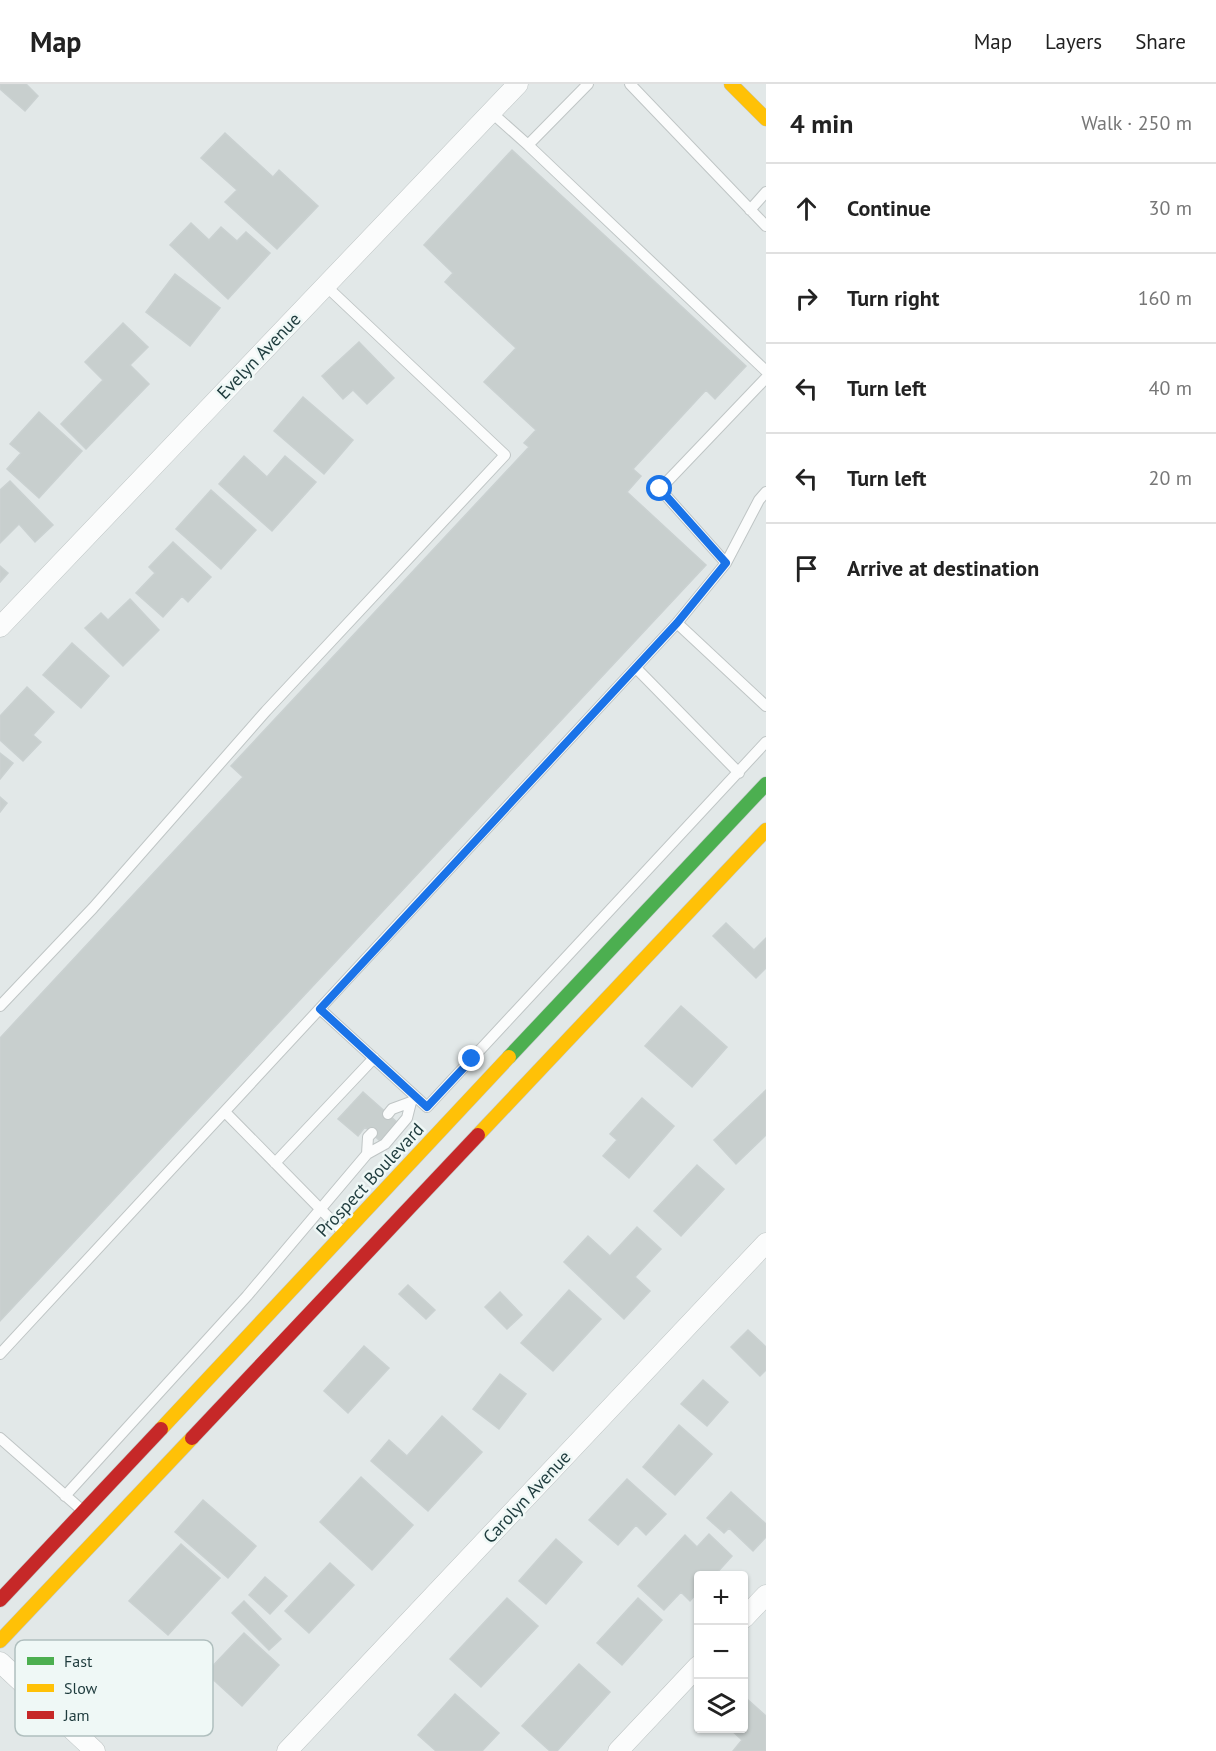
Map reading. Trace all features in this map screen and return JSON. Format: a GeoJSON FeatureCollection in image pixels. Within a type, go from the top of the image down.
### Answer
{"type":"FeatureCollection","features":[{"type":"Feature","properties":{"kind":"main road"},"geometry":{"type":"LineString","coordinates":[[731,84],[765,115]]}},
{"type":"Feature","properties":{"kind":"main road","name":"Prospect Boulevard"},"geometry":{"type":"LineString","coordinates":[[0,1600],[83,1512],[220,1347],[344,1233],[437,1116],[660,878],[766,784]]}},
{"type":"Feature","properties":{"kind":"main road"},"geometry":{"type":"LineString","coordinates":[[0,1641],[766,830]]}},
{"type":"Feature","properties":{"kind":"street","name":"Evelyn Avenue"},"geometry":{"type":"LineString","coordinates":[[0,627],[518,84]]}},
{"type":"Feature","properties":{"kind":"street","name":"Carolyn Avenue"},"geometry":{"type":"LineString","coordinates":[[287,1751],[766,1243]]}},
{"type":"Feature","properties":{"kind":"street"},"geometry":{"type":"LineString","coordinates":[[748,1614],[766,1595]]}},
{"type":"Feature","properties":{"kind":"street"},"geometry":{"type":"LineString","coordinates":[[0,1662],[15,1676]]}},
{"type":"Feature","properties":{"kind":"street"},"geometry":{"type":"LineString","coordinates":[[618,1751],[694,1671]]}},
{"type":"Feature","properties":{"kind":"street"},"geometry":{"type":"LineString","coordinates":[[79,1736],[95,1751]]}},
{"type":"Feature","properties":{"kind":"lane"},"geometry":{"type":"LineString","coordinates":[[528,144],[588,84]]}},
{"type":"Feature","properties":{"kind":"lane"},"geometry":{"type":"LineString","coordinates":[[630,84],[766,226]]}},
{"type":"Feature","properties":{"kind":"lane"},"geometry":{"type":"LineString","coordinates":[[491,112],[528,144],[766,371]]}},
{"type":"Feature","properties":{"kind":"lane"},"geometry":{"type":"LineString","coordinates":[[750,210],[766,192]]}},
{"type":"Feature","properties":{"kind":"lane"},"geometry":{"type":"LineString","coordinates":[[0,1006],[93,908],[266,711],[505,455],[326,286]]}},
{"type":"Feature","properties":{"kind":"lane"},"geometry":{"type":"LineString","coordinates":[[726,563],[660,489],[766,378]]}},
{"type":"Feature","properties":{"kind":"lane"},"geometry":{"type":"LineString","coordinates":[[0,1354],[677,623],[726,563],[764,500]]}},
{"type":"Feature","properties":{"kind":"lane"},"geometry":{"type":"LineString","coordinates":[[677,623],[766,706]]}},
{"type":"Feature","properties":{"kind":"lane"},"geometry":{"type":"LineString","coordinates":[[636,668],[739,772]]}},
{"type":"Feature","properties":{"kind":"lane"},"geometry":{"type":"LineString","coordinates":[[320,1009],[374,1058],[413,1099],[437,1116],[660,878],[739,772],[766,742]]}},
{"type":"Feature","properties":{"kind":"lane"},"geometry":{"type":"LineString","coordinates":[[275,1162],[374,1058]]}},
{"type":"Feature","properties":{"kind":"lane"},"geometry":{"type":"LineString","coordinates":[[388,1114],[392,1109],[413,1099]]}},
{"type":"Feature","properties":{"kind":"lane"},"geometry":{"type":"LineString","coordinates":[[65,1496],[220,1347],[248,1296],[367,1154],[385,1144],[406,1118],[413,1099]]}},
{"type":"Feature","properties":{"kind":"lane"},"geometry":{"type":"LineString","coordinates":[[225,1112],[344,1233]]}},
{"type":"Feature","properties":{"kind":"lane"},"geometry":{"type":"LineString","coordinates":[[367,1154],[368,1137],[372,1133]]}},
{"type":"Feature","properties":{"kind":"lane"},"geometry":{"type":"LineString","coordinates":[[0,1438],[83,1512]]}},
{"type":"Feature","properties":{"kind":"building"},"geometry":{"type":"Polygon","coordinates":[[[0,84],[26,84],[38,96],[25,111],[0,89],[0,84]]]}},
{"type":"Feature","properties":{"kind":"building"},"geometry":{"type":"Polygon","coordinates":[[[225,133],[273,177],[279,170],[318,206],[277,249],[225,202],[237,190],[201,158],[225,133]]]}},
{"type":"Feature","properties":{"kind":"building"},"geometry":{"type":"Polygon","coordinates":[[[512,150],[746,366],[715,399],[706,390],[633,469],[641,476],[627,492],[706,565],[0,1321],[0,1038],[243,777],[231,766],[529,447],[524,443],[536,430],[484,382],[516,348],[445,282],[453,273],[424,245],[512,150]]]}},
{"type":"Feature","properties":{"kind":"building"},"geometry":{"type":"Polygon","coordinates":[[[191,223],[209,240],[221,227],[237,241],[246,232],[270,253],[228,299],[170,245],[191,223]]]}},
{"type":"Feature","properties":{"kind":"building"},"geometry":{"type":"Polygon","coordinates":[[[175,274],[220,308],[190,346],[146,312],[175,274]]]}},
{"type":"Feature","properties":{"kind":"building"},"geometry":{"type":"Polygon","coordinates":[[[123,323],[148,347],[130,365],[149,384],[86,449],[61,424],[103,380],[85,362],[123,323]]]}},
{"type":"Feature","properties":{"kind":"building"},"geometry":{"type":"Polygon","coordinates":[[[359,342],[394,378],[367,404],[353,390],[343,399],[322,376],[359,342]]]}},
{"type":"Feature","properties":{"kind":"building"},"geometry":{"type":"Polygon","coordinates":[[[303,397],[353,440],[324,474],[274,431],[303,397]]]}},
{"type":"Feature","properties":{"kind":"building"},"geometry":{"type":"Polygon","coordinates":[[[39,412],[82,451],[39,498],[7,469],[21,453],[10,444],[39,412]]]}},
{"type":"Feature","properties":{"kind":"building"},"geometry":{"type":"Polygon","coordinates":[[[244,456],[267,477],[285,456],[316,482],[272,531],[219,484],[244,456]]]}},
{"type":"Feature","properties":{"kind":"building"},"geometry":{"type":"Polygon","coordinates":[[[10,481],[53,525],[35,542],[19,524],[0,543],[0,490],[10,481]]]}},
{"type":"Feature","properties":{"kind":"building"},"geometry":{"type":"Polygon","coordinates":[[[211,490],[256,530],[221,569],[176,529],[211,490]]]}},
{"type":"Feature","properties":{"kind":"building"},"geometry":{"type":"Polygon","coordinates":[[[173,542],[211,577],[188,602],[182,596],[163,617],[136,593],[155,573],[149,567],[173,542]]]}},
{"type":"Feature","properties":{"kind":"building"},"geometry":{"type":"Polygon","coordinates":[[[0,566],[8,573],[0,582],[0,566]]]}},
{"type":"Feature","properties":{"kind":"building"},"geometry":{"type":"Polygon","coordinates":[[[130,599],[159,630],[123,666],[85,628],[101,613],[108,620],[130,599]]]}},
{"type":"Feature","properties":{"kind":"building"},"geometry":{"type":"Polygon","coordinates":[[[72,643],[109,676],[81,708],[43,675],[72,643]]]}},
{"type":"Feature","properties":{"kind":"building"},"geometry":{"type":"Polygon","coordinates":[[[27,687],[54,712],[33,735],[41,742],[23,761],[0,740],[0,716],[27,687]]]}},
{"type":"Feature","properties":{"kind":"building"},"geometry":{"type":"Polygon","coordinates":[[[0,753],[13,763],[0,779],[0,753]]]}},
{"type":"Feature","properties":{"kind":"building"},"geometry":{"type":"Polygon","coordinates":[[[0,797],[7,803],[0,812],[0,797]]]}},
{"type":"Feature","properties":{"kind":"building"},"geometry":{"type":"Polygon","coordinates":[[[726,923],[754,950],[766,938],[766,968],[756,978],[713,936],[726,923]]]}},
{"type":"Feature","properties":{"kind":"building"},"geometry":{"type":"Polygon","coordinates":[[[681,1006],[727,1047],[692,1087],[645,1046],[681,1006]]]}},
{"type":"Feature","properties":{"kind":"building"},"geometry":{"type":"Polygon","coordinates":[[[766,1090],[766,1135],[736,1164],[714,1140],[766,1090]]]}},
{"type":"Feature","properties":{"kind":"building"},"geometry":{"type":"Polygon","coordinates":[[[363,1092],[398,1123],[380,1141],[365,1127],[358,1136],[338,1119],[363,1092]]]}},
{"type":"Feature","properties":{"kind":"building"},"geometry":{"type":"Polygon","coordinates":[[[642,1098],[674,1126],[629,1178],[603,1156],[617,1140],[610,1134],[642,1098]]]}},
{"type":"Feature","properties":{"kind":"building"},"geometry":{"type":"Polygon","coordinates":[[[697,1165],[724,1189],[681,1236],[654,1211],[697,1165]]]}},
{"type":"Feature","properties":{"kind":"building"},"geometry":{"type":"Polygon","coordinates":[[[637,1227],[661,1249],[635,1277],[650,1291],[624,1319],[564,1262],[588,1236],[610,1256],[637,1227]]]}},
{"type":"Feature","properties":{"kind":"building"},"geometry":{"type":"Polygon","coordinates":[[[408,1285],[435,1310],[426,1319],[399,1294],[408,1285]]]}},
{"type":"Feature","properties":{"kind":"building"},"geometry":{"type":"Polygon","coordinates":[[[569,1290],[601,1319],[553,1371],[521,1343],[569,1290]]]}},
{"type":"Feature","properties":{"kind":"building"},"geometry":{"type":"Polygon","coordinates":[[[500,1292],[522,1315],[507,1329],[485,1307],[500,1292]]]}},
{"type":"Feature","properties":{"kind":"building"},"geometry":{"type":"Polygon","coordinates":[[[748,1330],[766,1347],[766,1370],[760,1376],[731,1347],[748,1330]]]}},
{"type":"Feature","properties":{"kind":"building"},"geometry":{"type":"Polygon","coordinates":[[[364,1346],[389,1368],[348,1413],[324,1391],[364,1346]]]}},
{"type":"Feature","properties":{"kind":"building"},"geometry":{"type":"Polygon","coordinates":[[[500,1374],[526,1394],[499,1429],[473,1409],[500,1374]]]}},
{"type":"Feature","properties":{"kind":"building"},"geometry":{"type":"Polygon","coordinates":[[[703,1380],[728,1402],[707,1426],[681,1404],[703,1380]]]}},
{"type":"Feature","properties":{"kind":"building"},"geometry":{"type":"Polygon","coordinates":[[[442,1416],[482,1452],[428,1511],[371,1461],[389,1440],[407,1456],[442,1416]]]}},
{"type":"Feature","properties":{"kind":"building"},"geometry":{"type":"Polygon","coordinates":[[[679,1425],[712,1454],[675,1495],[643,1467],[679,1425]]]}},
{"type":"Feature","properties":{"kind":"building"},"geometry":{"type":"Polygon","coordinates":[[[361,1477],[413,1525],[372,1570],[320,1522],[361,1477]]]}},
{"type":"Feature","properties":{"kind":"building"},"geometry":{"type":"Polygon","coordinates":[[[627,1479],[666,1514],[646,1535],[636,1525],[618,1545],[589,1520],[627,1479]]]}},
{"type":"Feature","properties":{"kind":"building"},"geometry":{"type":"Polygon","coordinates":[[[731,1492],[766,1524],[766,1537],[753,1551],[729,1528],[724,1533],[707,1518],[731,1492]]]}},
{"type":"Feature","properties":{"kind":"building"},"geometry":{"type":"Polygon","coordinates":[[[203,1500],[256,1546],[228,1578],[175,1532],[203,1500]]]}},
{"type":"Feature","properties":{"kind":"building"},"geometry":{"type":"Polygon","coordinates":[[[709,1534],[732,1556],[718,1571],[694,1571],[694,1596],[690,1601],[681,1592],[664,1610],[638,1586],[685,1535],[697,1547],[709,1534]]]}},
{"type":"Feature","properties":{"kind":"building"},"geometry":{"type":"Polygon","coordinates":[[[556,1539],[582,1562],[546,1604],[519,1581],[556,1539]]]}},
{"type":"Feature","properties":{"kind":"building"},"geometry":{"type":"Polygon","coordinates":[[[181,1544],[220,1578],[168,1635],[129,1601],[181,1544]]]}},
{"type":"Feature","properties":{"kind":"building"},"geometry":{"type":"Polygon","coordinates":[[[330,1563],[354,1585],[309,1633],[285,1611],[330,1563]]]}},
{"type":"Feature","properties":{"kind":"building"},"geometry":{"type":"Polygon","coordinates":[[[265,1577],[287,1596],[270,1614],[249,1595],[265,1577]]]}},
{"type":"Feature","properties":{"kind":"building"},"geometry":{"type":"Polygon","coordinates":[[[507,1598],[538,1626],[481,1687],[450,1659],[507,1598]]]}},
{"type":"Feature","properties":{"kind":"building"},"geometry":{"type":"Polygon","coordinates":[[[638,1598],[662,1620],[622,1665],[597,1643],[638,1598]]]}},
{"type":"Feature","properties":{"kind":"building"},"geometry":{"type":"Polygon","coordinates":[[[244,1601],[281,1639],[269,1650],[232,1613],[244,1601]]]}},
{"type":"Feature","properties":{"kind":"building"},"geometry":{"type":"Polygon","coordinates":[[[244,1633],[279,1665],[242,1706],[213,1679],[213,1666],[244,1633]]]}},
{"type":"Feature","properties":{"kind":"building"},"geometry":{"type":"Polygon","coordinates":[[[579,1664],[610,1692],[557,1751],[550,1751],[522,1726],[579,1664]]]}},
{"type":"Feature","properties":{"kind":"building"},"geometry":{"type":"Polygon","coordinates":[[[455,1694],[499,1733],[482,1751],[436,1751],[418,1735],[455,1694]]]}},
{"type":"Feature","properties":{"kind":"building"},"geometry":{"type":"Polygon","coordinates":[[[748,1700],[766,1716],[766,1751],[733,1751],[742,1740],[734,1733],[748,1733],[748,1700]]]}},
{"type":"Feature","properties":{"kind":"traffic: fast"},"geometry":{"type":"LineString","coordinates":[[509,1057],[766,784]]}},
{"type":"Feature","properties":{"kind":"traffic: slow"},"geometry":{"type":"LineString","coordinates":[[731,84],[766,119]]}},
{"type":"Feature","properties":{"kind":"traffic: slow"},"geometry":{"type":"LineString","coordinates":[[478,1135],[766,830]]}},
{"type":"Feature","properties":{"kind":"traffic: slow"},"geometry":{"type":"LineString","coordinates":[[161,1429],[509,1057]]}},
{"type":"Feature","properties":{"kind":"traffic: slow"},"geometry":{"type":"LineString","coordinates":[[0,1641],[192,1438]]}},
{"type":"Feature","properties":{"kind":"traffic: jam"},"geometry":{"type":"LineString","coordinates":[[192,1438],[478,1135]]}},
{"type":"Feature","properties":{"kind":"traffic: jam"},"geometry":{"type":"LineString","coordinates":[[0,1600],[161,1429]]}},
{"type":"Feature","properties":{"kind":"route"},"geometry":{"type":"LineString","coordinates":[[472,1059],[427,1107],[320,1009],[677,623],[726,563],[660,489]]}}]}
